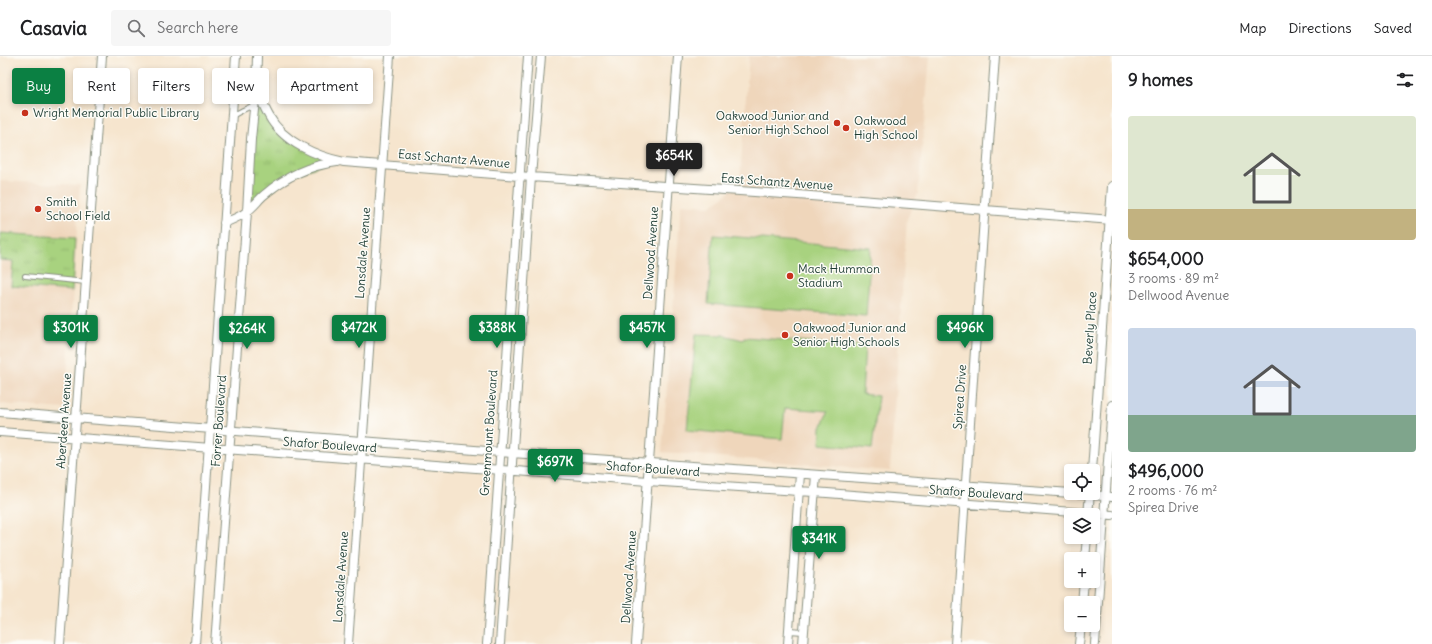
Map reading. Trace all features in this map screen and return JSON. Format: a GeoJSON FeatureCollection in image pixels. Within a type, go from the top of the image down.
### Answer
{"type":"FeatureCollection","features":[{"type":"Feature","properties":{"kind":"street","name":"Aberdeen Avenue"},"geometry":{"type":"LineString","coordinates":[[60,644],[102,56]]}},
{"type":"Feature","properties":{"kind":"street","name":"Forrer Boulevard"},"geometry":{"type":"LineString","coordinates":[[195,644],[236,56]]}},
{"type":"Feature","properties":{"kind":"street","name":"Forrer Boulevard"},"geometry":{"type":"LineString","coordinates":[[257,56],[257,68]]}},
{"type":"Feature","properties":{"kind":"street","name":"Lonsdale Avenue"},"geometry":{"type":"LineString","coordinates":[[348,644],[390,56]]}},
{"type":"Feature","properties":{"kind":"street","name":"Greenmount Boulevard"},"geometry":{"type":"LineString","coordinates":[[486,644],[528,56]]}},
{"type":"Feature","properties":{"kind":"street","name":"Greenmount Boulevard"},"geometry":{"type":"LineString","coordinates":[[500,644],[531,177],[541,56]]}},
{"type":"Feature","properties":{"kind":"street","name":"Dellwood Avenue"},"geometry":{"type":"LineString","coordinates":[[636,644],[678,56]]}},
{"type":"Feature","properties":{"kind":"street","name":"Spirea Drive"},"geometry":{"type":"LineString","coordinates":[[955,644],[995,56]]}},
{"type":"Feature","properties":{"kind":"street","name":"East Schantz Avenue"},"geometry":{"type":"LineString","coordinates":[[264,104],[275,125],[296,143],[311,152],[344,162]]}},
{"type":"Feature","properties":{"kind":"street","name":"Forrer Boulevard"},"geometry":{"type":"LineString","coordinates":[[215,644],[247,212],[251,139],[255,105]]}},
{"type":"Feature","properties":{"kind":"street","name":"East Schantz Avenue"},"geometry":{"type":"LineString","coordinates":[[224,223],[247,212],[266,194],[289,177],[305,169],[325,164],[344,162],[668,187],[798,195],[1111,220]]}},
{"type":"Feature","properties":{"kind":"street","name":"Beverly Place"},"geometry":{"type":"LineString","coordinates":[[1093,464],[1111,220],[1112,186]]}},
{"type":"Feature","properties":{"kind":"street"},"geometry":{"type":"LineString","coordinates":[[1095,644],[1108,515],[1112,405]]}},
{"type":"Feature","properties":{"kind":"street","name":"Shafor Boulevard"},"geometry":{"type":"LineString","coordinates":[[0,412],[210,429],[230,432],[1064,492]]}},
{"type":"Feature","properties":{"kind":"street","name":"Shafor Boulevard"},"geometry":{"type":"LineString","coordinates":[[0,432],[75,436],[361,460],[814,492],[1064,512]]}},
{"type":"Feature","properties":{"kind":"street"},"geometry":{"type":"LineString","coordinates":[[788,644],[800,474]]}},
{"type":"Feature","properties":{"kind":"street"},"geometry":{"type":"LineString","coordinates":[[804,644],[816,475]]}},
{"type":"Feature","properties":{"kind":"street"},"geometry":{"type":"LineString","coordinates":[[1080,644],[1081,632]]}},
{"type":"Feature","properties":{"kind":"lane"},"geometry":{"type":"LineString","coordinates":[[232,116],[255,105],[264,104]]}},
{"type":"Feature","properties":{"kind":"lane"},"geometry":{"type":"LineString","coordinates":[[25,276],[86,282]]}},
{"type":"Feature","properties":{"kind":"lane"},"geometry":{"type":"LineString","coordinates":[[789,631],[804,632]]}},
{"type":"Feature","properties":{"kind":"shaded area","name":"Oakwood Junior and Senior High Schools"},"geometry":{"type":"Polygon","coordinates":[[[749,56],[930,56],[918,193],[907,219],[890,471],[662,452],[681,204],[711,206],[738,185],[740,179],[749,56]]]}},
{"type":"Feature","properties":{"kind":"shaded area"},"geometry":{"type":"Polygon","coordinates":[[[0,181],[80,185],[65,409],[0,404],[0,181]]]}},
{"type":"Feature","properties":{"kind":"green space"},"geometry":{"type":"Polygon","coordinates":[[[264,104],[286,136],[335,160],[289,177],[247,212],[255,105],[264,104]]]}},
{"type":"Feature","properties":{"kind":"green space"},"geometry":{"type":"Polygon","coordinates":[[[0,233],[75,238],[72,291],[11,286],[13,261],[0,260],[0,233]]]}},
{"type":"Feature","properties":{"kind":"green space","name":"Mack Hummon Stadium"},"geometry":{"type":"Polygon","coordinates":[[[713,235],[871,248],[866,316],[708,304],[713,235]]]}},
{"type":"Feature","properties":{"kind":"green space"},"geometry":{"type":"Polygon","coordinates":[[[696,334],[723,335],[743,340],[744,337],[865,346],[862,394],[878,396],[872,449],[820,444],[821,428],[828,411],[785,408],[782,439],[687,430],[696,334]]]}},
{"type":"Feature","properties":{"kind":"place","name":"Wright Memorial Public Library"},"geometry":{"type":"Point","coordinates":[25,113]}},
{"type":"Feature","properties":{"kind":"place","name":"Oakwood Junior and Senior High School"},"geometry":{"type":"Point","coordinates":[837,123]}},
{"type":"Feature","properties":{"kind":"place","name":"Oakwood High School"},"geometry":{"type":"Point","coordinates":[846,128]}},
{"type":"Feature","properties":{"kind":"place","name":"Smith School Field"},"geometry":{"type":"Point","coordinates":[38,209]}},
{"type":"Feature","properties":{"kind":"place","name":"Mack Hummon Stadium"},"geometry":{"type":"Point","coordinates":[790,276]}},
{"type":"Feature","properties":{"kind":"place","name":"Oakwood Junior and Senior High Schools"},"geometry":{"type":"Point","coordinates":[785,335]}}]}
